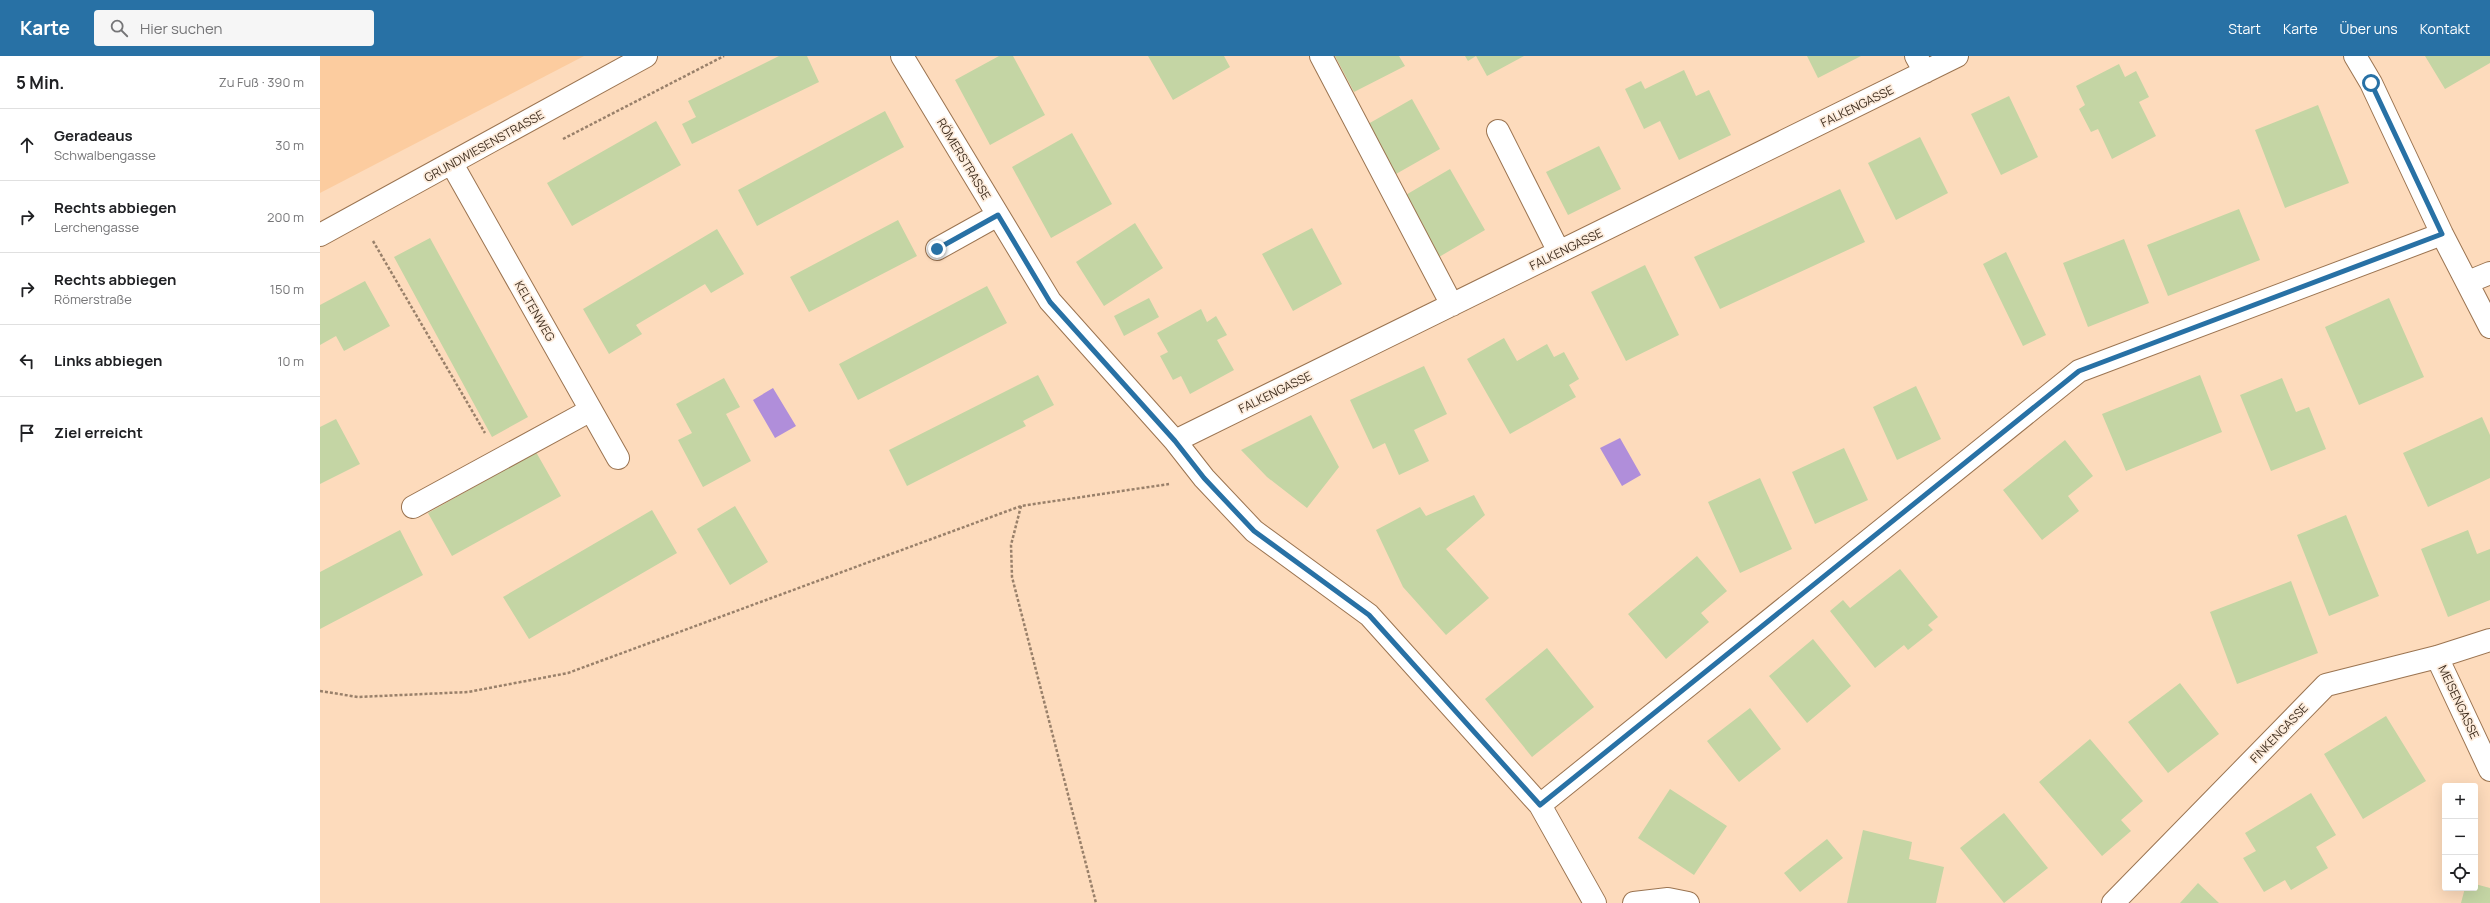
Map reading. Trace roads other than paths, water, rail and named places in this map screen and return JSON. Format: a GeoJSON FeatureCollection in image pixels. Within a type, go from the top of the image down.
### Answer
{"type":"FeatureCollection","features":[{"type":"Feature","properties":{"kind":"street","name":"GRUNDWIESENSTRASSE"},"geometry":{"type":"LineString","coordinates":[[320,235],[358,216],[646,56]]}},
{"type":"Feature","properties":{"kind":"street","name":"RÖMERSTRASSE"},"geometry":{"type":"LineString","coordinates":[[902,56],[1050,302],[1175,441],[1204,478],[1254,531],[1369,615],[1540,805],[1595,903]]}},
{"type":"Feature","properties":{"kind":"street"},"geometry":{"type":"LineString","coordinates":[[1322,56],[1452,305]]}},
{"type":"Feature","properties":{"kind":"street","name":"FALKENGASSE"},"geometry":{"type":"LineString","coordinates":[[1175,441],[1559,252],[1920,64],[1956,56]]}},
{"type":"Feature","properties":{"kind":"street"},"geometry":{"type":"LineString","coordinates":[[2354,56],[2371,83],[2442,234],[2490,327]]}},
{"type":"Feature","properties":{"kind":"street"},"geometry":{"type":"LineString","coordinates":[[1498,130],[1559,252]]}},
{"type":"Feature","properties":{"kind":"street","name":"KELTENWEG"},"geometry":{"type":"LineString","coordinates":[[452,164],[618,458]]}},
{"type":"Feature","properties":{"kind":"street"},"geometry":{"type":"LineString","coordinates":[[937,249],[998,215]]}},
{"type":"Feature","properties":{"kind":"street"},"geometry":{"type":"LineString","coordinates":[[1540,805],[2079,371],[2442,234]]}},
{"type":"Feature","properties":{"kind":"street"},"geometry":{"type":"LineString","coordinates":[[2468,282],[2490,273]]}},
{"type":"Feature","properties":{"kind":"street"},"geometry":{"type":"LineString","coordinates":[[413,506],[591,410]]}},
{"type":"Feature","properties":{"kind":"street","name":"FINKENGASSE"},"geometry":{"type":"LineString","coordinates":[[2113,903],[2326,685],[2438,657],[2490,640]]}},
{"type":"Feature","properties":{"kind":"street","name":"MEISENGASSE"},"geometry":{"type":"LineString","coordinates":[[2438,657],[2490,770]]}},
{"type":"Feature","properties":{"kind":"street"},"geometry":{"type":"LineString","coordinates":[[1634,903],[1668,899],[1688,903]]}}]}
